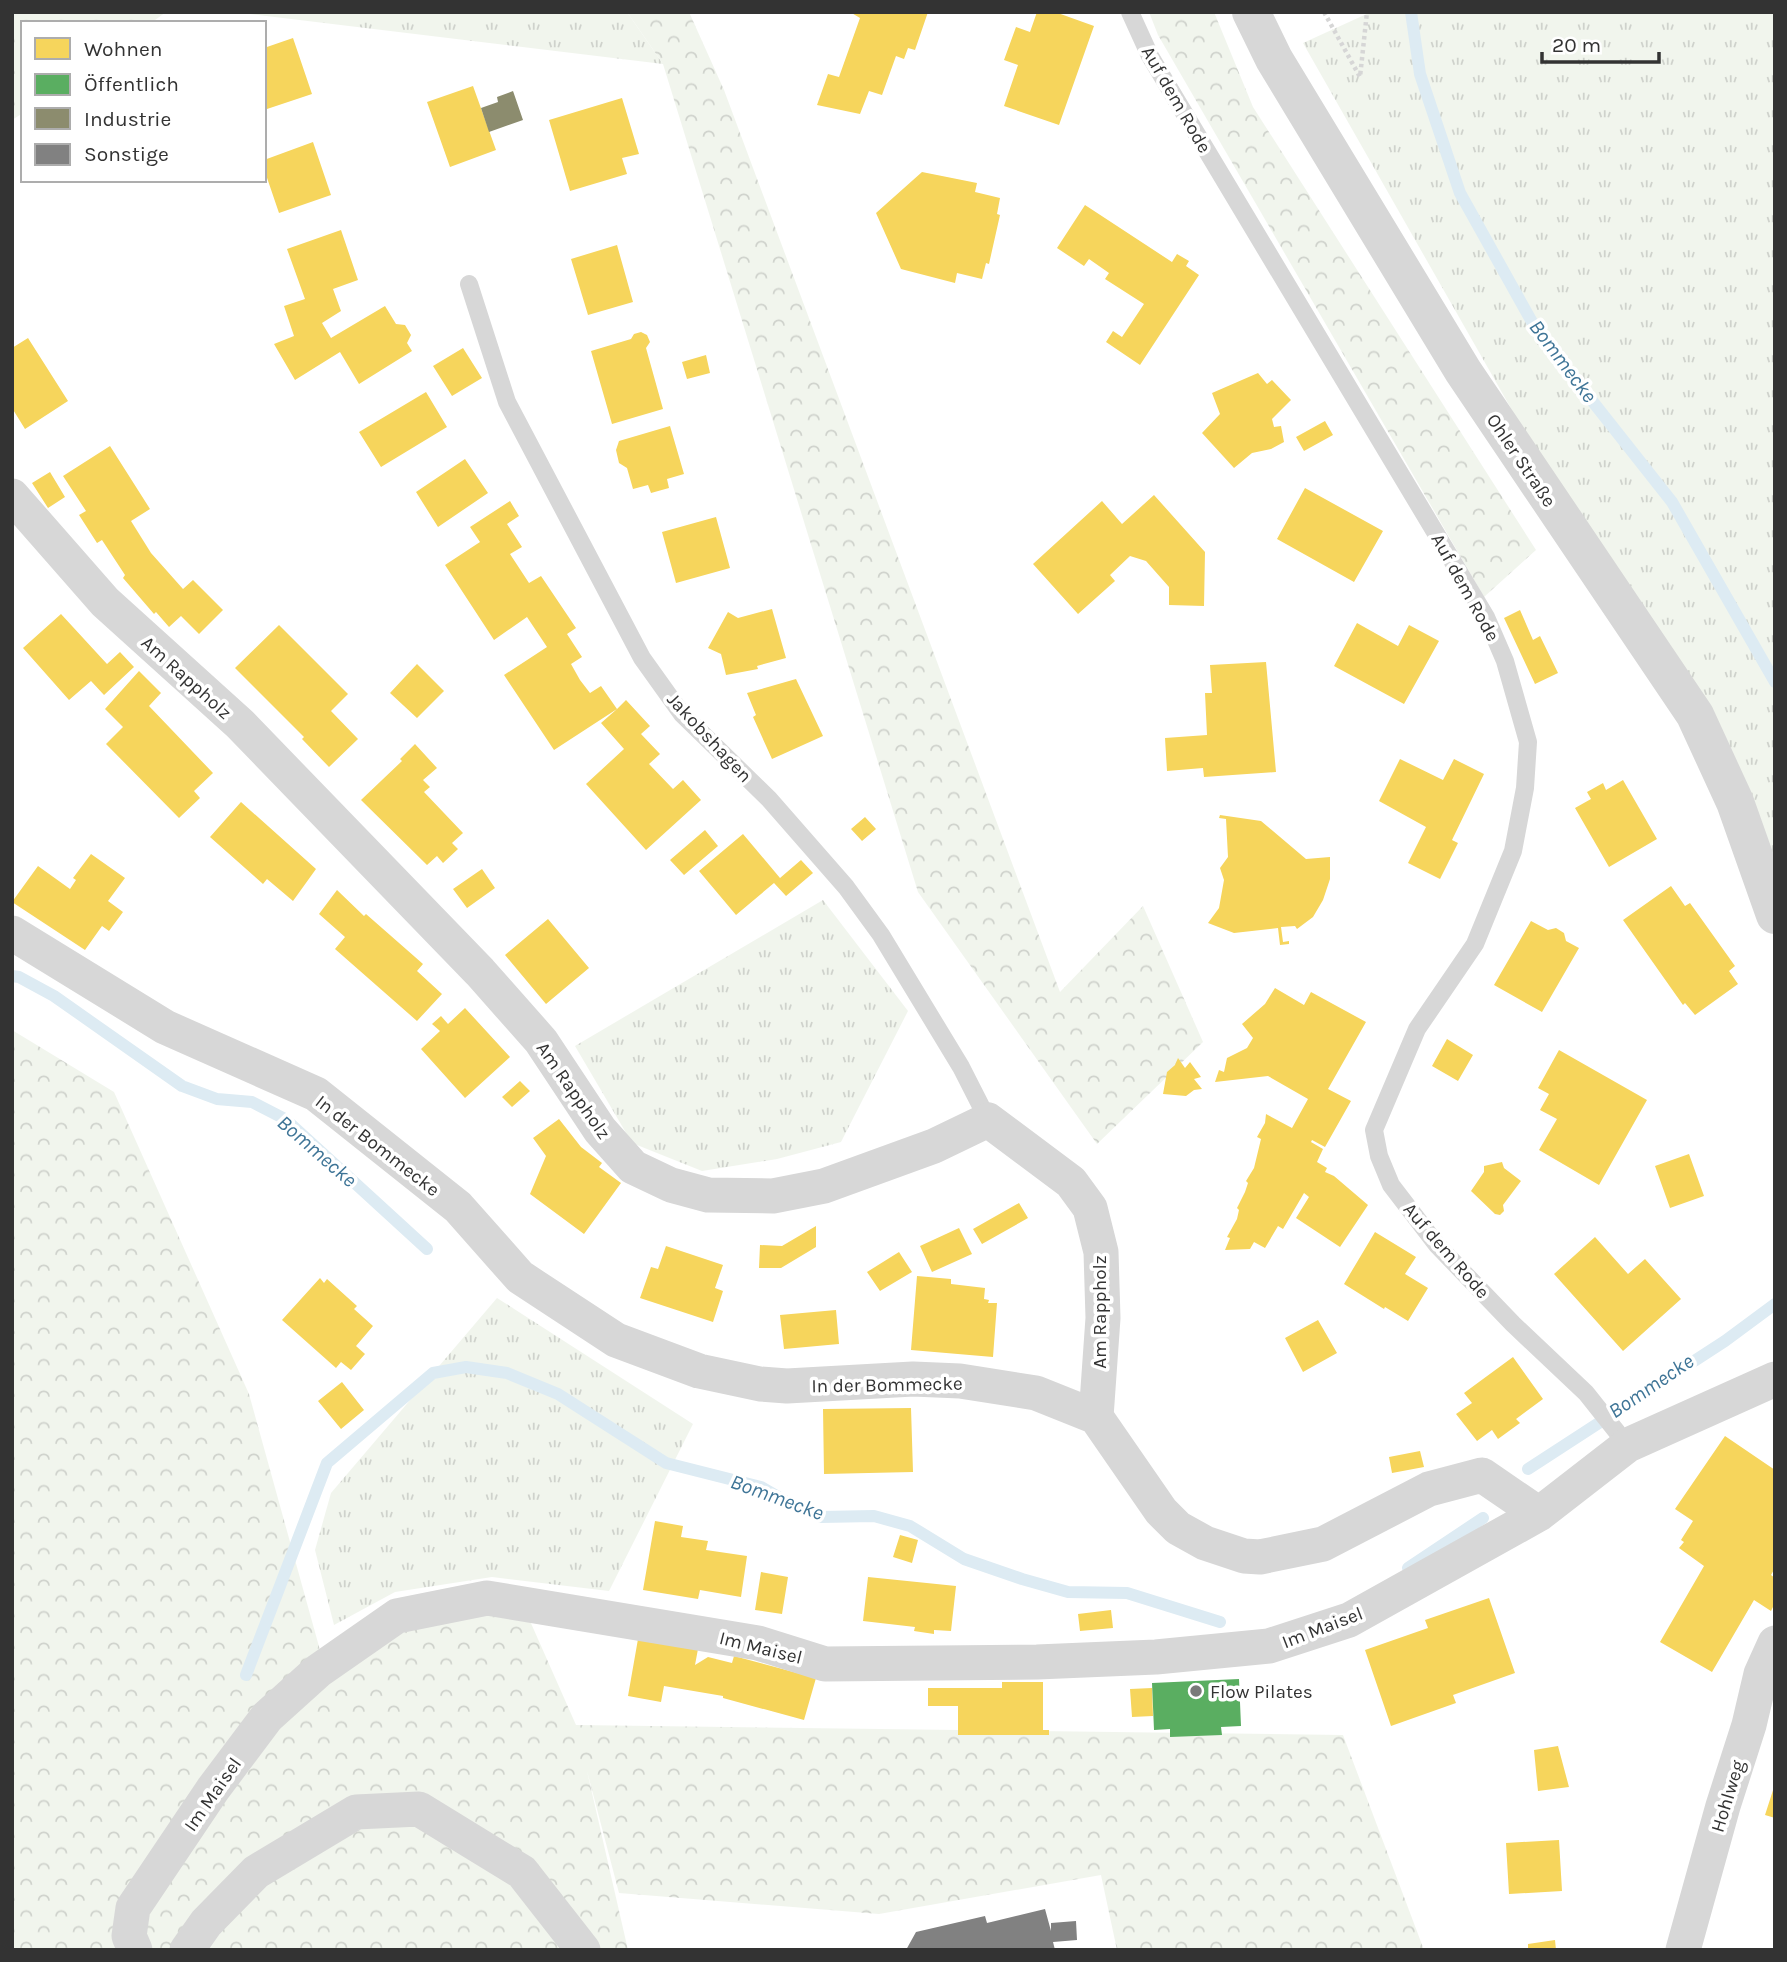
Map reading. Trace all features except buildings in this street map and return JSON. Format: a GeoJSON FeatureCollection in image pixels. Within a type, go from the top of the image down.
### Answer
{"type":"FeatureCollection","features":[{"type":"Feature","properties":{"kind":"street","name":"Ohler Straße"},"geometry":{"type":"LineString","coordinates":[[1251,12],[1274,59],[1463,371],[1695,715],[1735,802],[1775,915]]}},
{"type":"Feature","properties":{"kind":"street","name":"Am Rappholz"},"geometry":{"type":"LineString","coordinates":[[12,495],[105,602],[240,724],[480,972],[541,1041],[600,1130],[633,1167],[671,1185],[708,1195],[773,1196],[824,1186],[934,1146],[988,1120],[1071,1182],[1090,1208],[1101,1252],[1102,1318],[1096,1417]]}},
{"type":"Feature","properties":{"kind":"street","name":"In der Bommecke"},"geometry":{"type":"LineString","coordinates":[[12,933],[165,1027],[316,1094],[458,1207],[520,1277],[616,1340],[699,1371],[760,1384],[787,1386],[913,1379],[960,1381],[1036,1393],[1096,1417]]}},
{"type":"Feature","properties":{"kind":"street"},"geometry":{"type":"LineString","coordinates":[[1096,1417],[1161,1511],[1178,1528],[1205,1544],[1244,1556],[1260,1557],[1322,1544],[1429,1489],[1482,1475],[1536,1512],[1623,1438],[1772,1385]]}},
{"type":"Feature","properties":{"kind":"street","name":"Im Maisel"},"geometry":{"type":"LineString","coordinates":[[135,1950],[129,1936],[133,1908],[213,1789],[267,1717],[318,1671],[397,1616],[487,1598],[758,1643],[825,1664],[1037,1662],[1156,1657],[1269,1646],[1349,1620],[1536,1512]]}},
{"type":"Feature","properties":{"kind":"street","name":"Hohlweg"},"geometry":{"type":"LineString","coordinates":[[1682,1950],[1749,1725],[1761,1674],[1775,1643]]}},
{"type":"Feature","properties":{"kind":"street"},"geometry":{"type":"LineString","coordinates":[[187,1950],[206,1923],[256,1871],[356,1812],[419,1809],[522,1872],[583,1950]]}},
{"type":"Feature","properties":{"kind":"lane","name":"Auf dem Rode"},"geometry":{"type":"LineString","coordinates":[[1130,12],[1150,56],[1486,617],[1505,661],[1528,742],[1525,788],[1513,851],[1475,944],[1417,1029],[1374,1130],[1379,1156],[1391,1185],[1437,1245],[1513,1324],[1587,1393],[1623,1438]]}},
{"type":"Feature","properties":{"kind":"lane","name":"Jakobshagen"},"geometry":{"type":"LineString","coordinates":[[469,284],[508,402],[642,658],[682,713],[769,799],[846,887],[881,935],[961,1067],[988,1120]]}},
{"type":"Feature","properties":{"kind":"path"},"geometry":{"type":"LineString","coordinates":[[1324,12],[1360,78],[1367,12]]}},
{"type":"Feature","properties":{"kind":"green space"},"geometry":{"type":"Polygon","coordinates":[[[12,12],[166,12],[154,21],[21,21],[21,114],[12,120],[12,12]]]}},
{"type":"Feature","properties":{"kind":"green space"},"geometry":{"type":"Polygon","coordinates":[[[233,12],[627,12],[663,64],[233,12]]]}},
{"type":"Feature","properties":{"kind":"green space"},"geometry":{"type":"Polygon","coordinates":[[[627,12],[689,12],[724,90],[1060,992],[1143,906],[1203,1042],[1097,1144],[918,892],[663,64],[627,12]]]}},
{"type":"Feature","properties":{"kind":"green space"},"geometry":{"type":"Polygon","coordinates":[[[1149,12],[1214,12],[1253,107],[1536,550],[1484,597],[1158,35],[1149,12]]]}},
{"type":"Feature","properties":{"kind":"green space"},"geometry":{"type":"Polygon","coordinates":[[[1371,12],[1775,12],[1775,915],[1735,802],[1303,43],[1371,12]]]}},
{"type":"Feature","properties":{"kind":"green space"},"geometry":{"type":"Polygon","coordinates":[[[823,900],[908,1011],[841,1142],[777,1159],[702,1171],[632,1143],[575,1046],[823,900]]]}},
{"type":"Feature","properties":{"kind":"green space"},"geometry":{"type":"Polygon","coordinates":[[[12,1030],[114,1092],[249,1394],[328,1679],[405,1628],[482,1609],[530,1621],[576,1725],[1343,1735],[1424,1950],[1117,1950],[1101,1875],[879,1914],[619,1893],[587,1771],[628,1950],[12,1950],[12,1030]]]}},
{"type":"Feature","properties":{"kind":"green space"},"geometry":{"type":"Polygon","coordinates":[[[497,1298],[693,1424],[609,1591],[492,1577],[395,1592],[334,1625],[315,1550],[331,1493],[497,1298]]]}},
{"type":"Feature","properties":{"kind":"waterway","name":"Bommecke"},"geometry":{"type":"LineString","coordinates":[[1411,12],[1420,74],[1460,193],[1537,331],[1672,502],[1775,682]]}},
{"type":"Feature","properties":{"kind":"waterway","name":"Bommecke"},"geometry":{"type":"LineString","coordinates":[[12,976],[19,977],[54,996],[182,1086],[217,1099],[252,1102],[285,1119],[427,1249]]}},
{"type":"Feature","properties":{"kind":"waterway","name":"Bommecke"},"geometry":{"type":"LineString","coordinates":[[1528,1469],[1725,1341],[1775,1304]]}},
{"type":"Feature","properties":{"kind":"waterway","name":"Bommecke"},"geometry":{"type":"LineString","coordinates":[[246,1675],[327,1463],[433,1373],[466,1367],[507,1373],[558,1394],[666,1463],[761,1487],[797,1508],[821,1517],[874,1516],[910,1526],[964,1559],[1022,1579],[1068,1592],[1127,1593],[1220,1622]]}},
{"type":"Feature","properties":{"kind":"waterway","name":"Bommecke"},"geometry":{"type":"LineString","coordinates":[[1408,1568],[1483,1518]]}},
{"type":"Feature","properties":{"kind":"place","name":"Flow Pilates"},"geometry":{"type":"Point","coordinates":[1196,1691]}}]}
